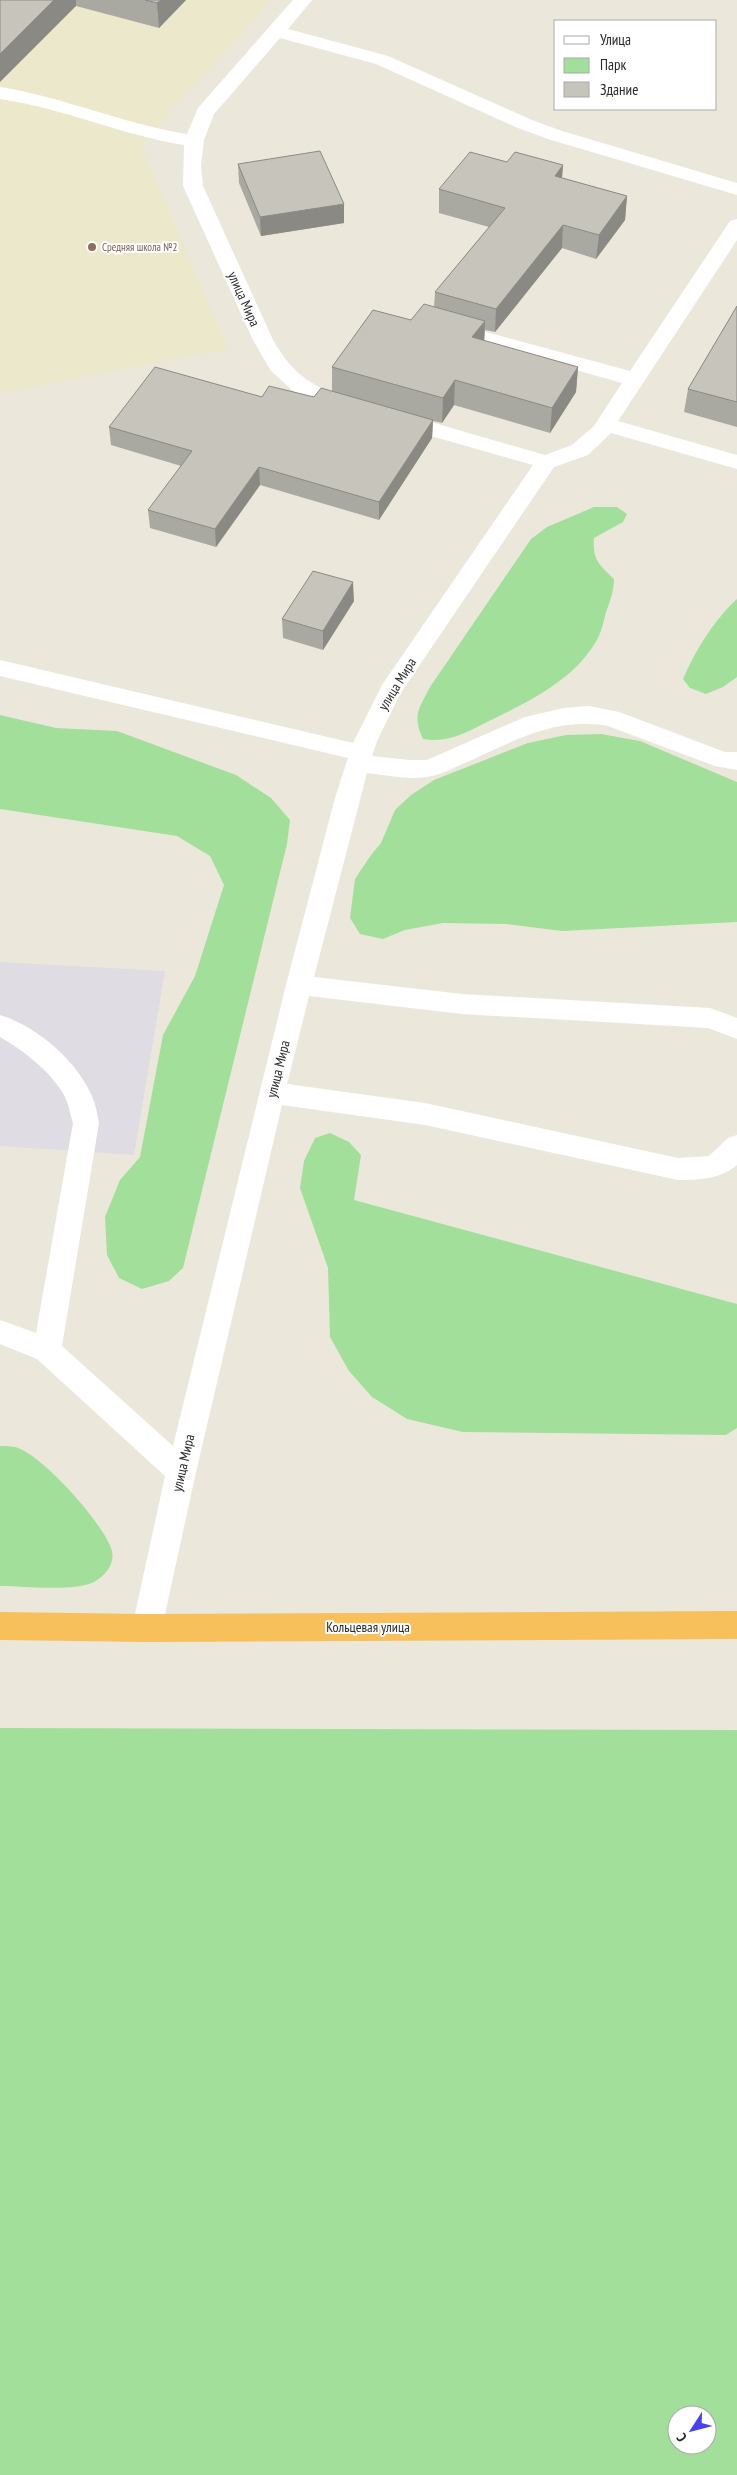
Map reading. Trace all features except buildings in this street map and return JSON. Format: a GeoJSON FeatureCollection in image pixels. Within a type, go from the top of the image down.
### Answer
{"type":"FeatureCollection","features":[{"type":"Feature","properties":{"kind":"highway","name":"Кольцевая улица"},"geometry":{"type":"LineString","coordinates":[[0,1626],[147,1628],[737,1625]]}},
{"type":"Feature","properties":{"kind":"street","name":"улица Мира"},"geometry":{"type":"LineString","coordinates":[[147,1628],[181,1472],[272,1093],[346,798],[365,740],[390,691],[546,462],[324,398],[299,385],[278,366],[263,340],[193,186],[191,158],[194,141],[205,112],[303,0]]}},
{"type":"Feature","properties":{"kind":"street"},"geometry":{"type":"LineString","coordinates":[[276,31],[382,60],[525,124],[555,135],[737,189]]}},
{"type":"Feature","properties":{"kind":"street"},"geometry":{"type":"LineString","coordinates":[[0,93],[32,98],[151,134],[194,141]]}},
{"type":"Feature","properties":{"kind":"street"},"geometry":{"type":"LineString","coordinates":[[546,462],[580,450],[588,444],[605,424],[633,379],[737,225]]}},
{"type":"Feature","properties":{"kind":"street"},"geometry":{"type":"LineString","coordinates":[[433,324],[633,379]]}},
{"type":"Feature","properties":{"kind":"street"},"geometry":{"type":"LineString","coordinates":[[605,424],[737,462]]}},
{"type":"Feature","properties":{"kind":"street"},"geometry":{"type":"LineString","coordinates":[[0,668],[409,770],[430,768],[533,723],[564,716],[589,714],[611,718],[723,760],[737,761]]}},
{"type":"Feature","properties":{"kind":"street"},"geometry":{"type":"LineString","coordinates":[[299,985],[462,1004],[710,1018],[737,1030]]}},
{"type":"Feature","properties":{"kind":"street"},"geometry":{"type":"LineString","coordinates":[[0,1025],[18,1032],[61,1071],[79,1096],[86,1123],[47,1350]]}},
{"type":"Feature","properties":{"kind":"street"},"geometry":{"type":"LineString","coordinates":[[272,1093],[425,1114],[678,1169],[707,1169],[730,1158],[737,1146]]}},
{"type":"Feature","properties":{"kind":"street"},"geometry":{"type":"LineString","coordinates":[[0,1332],[47,1350],[181,1472]]}},
{"type":"Feature","properties":{"kind":"shaded area","name":"Средняя школа №2"},"geometry":{"type":"Polygon","coordinates":[[[0,0],[271,0],[141,145],[228,349],[0,394],[0,0]]]}},
{"type":"Feature","properties":{"kind":"shaded area"},"geometry":{"type":"Polygon","coordinates":[[[0,962],[165,971],[134,1155],[0,1146],[0,962]]]}},
{"type":"Feature","properties":{"kind":"green space"},"geometry":{"type":"Polygon","coordinates":[[[594,507],[617,507],[627,514],[623,522],[594,538],[595,557],[614,579],[614,583],[601,632],[589,653],[565,677],[521,705],[458,736],[441,740],[423,739],[417,718],[430,687],[531,539],[547,527],[594,507]]]}},
{"type":"Feature","properties":{"kind":"green space"},"geometry":{"type":"Polygon","coordinates":[[[737,599],[737,677],[723,687],[706,694],[690,688],[683,679],[693,658],[713,626],[737,599]]]}},
{"type":"Feature","properties":{"kind":"green space"},"geometry":{"type":"Polygon","coordinates":[[[0,715],[56,728],[117,731],[236,775],[271,798],[290,820],[287,844],[183,1268],[169,1281],[142,1289],[119,1278],[107,1255],[105,1217],[120,1180],[140,1157],[163,1035],[195,976],[224,885],[210,856],[177,836],[0,809],[0,715]]]}},
{"type":"Feature","properties":{"kind":"green space"},"geometry":{"type":"Polygon","coordinates":[[[601,734],[640,741],[737,782],[737,922],[562,931],[505,924],[443,923],[405,930],[383,939],[360,934],[350,918],[355,879],[381,843],[395,810],[411,795],[434,780],[528,743],[566,735],[601,734]]]}},
{"type":"Feature","properties":{"kind":"green space"},"geometry":{"type":"Polygon","coordinates":[[[330,1133],[349,1142],[361,1155],[354,1200],[737,1304],[737,1428],[726,1435],[463,1432],[407,1419],[372,1397],[349,1371],[330,1337],[328,1268],[300,1188],[304,1161],[315,1138],[330,1133]]]}},
{"type":"Feature","properties":{"kind":"green space"},"geometry":{"type":"Polygon","coordinates":[[[0,1446],[15,1447],[40,1462],[71,1491],[98,1525],[107,1539],[113,1556],[111,1565],[94,1582],[62,1588],[0,1586],[0,1446]]]}},
{"type":"Feature","properties":{"kind":"green space"},"geometry":{"type":"Polygon","coordinates":[[[0,1728],[737,1730],[737,2475],[0,2475],[0,1728]]]}},
{"type":"Feature","properties":{"kind":"place","name":"Средняя школа №2"},"geometry":{"type":"Point","coordinates":[92,247]}}]}
